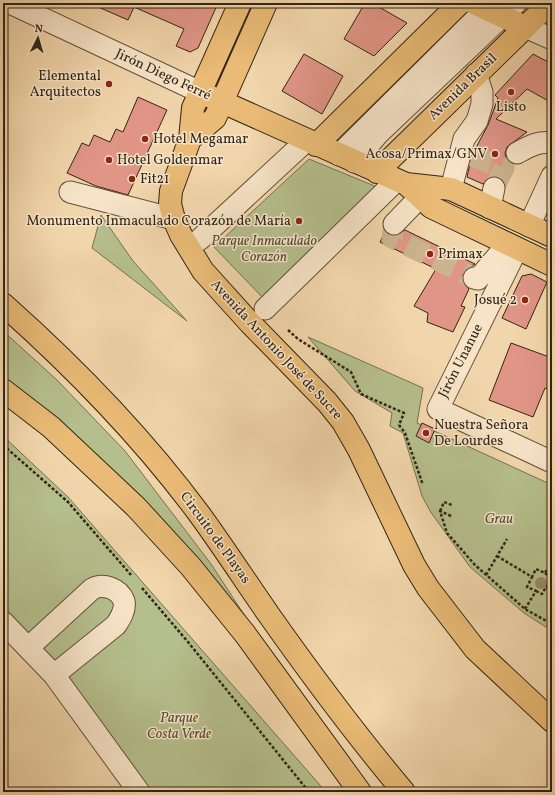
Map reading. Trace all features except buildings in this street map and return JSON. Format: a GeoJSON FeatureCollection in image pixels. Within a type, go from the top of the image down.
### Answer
{"type":"FeatureCollection","features":[{"type":"Feature","properties":{"kind":"main road","name":"Avenida Antonio José de Sucre"},"geometry":{"type":"LineString","coordinates":[[240,3],[193,108],[190,139],[171,191],[170,204],[174,219],[181,235],[203,271],[250,324],[327,402],[343,422],[359,450],[414,566],[428,588],[475,650],[552,721]]}},
{"type":"Feature","properties":{"kind":"main road","name":"Avenida Antonio José de Sucre"},"geometry":{"type":"LineString","coordinates":[[190,139],[215,118],[266,3]]}},
{"type":"Feature","properties":{"kind":"main road"},"geometry":{"type":"LineString","coordinates":[[311,143],[460,3]]}},
{"type":"Feature","properties":{"kind":"main road","name":"Avenida Brasil"},"geometry":{"type":"LineString","coordinates":[[377,172],[550,3]]}},
{"type":"Feature","properties":{"kind":"main road"},"geometry":{"type":"LineString","coordinates":[[494,7],[525,27]]}},
{"type":"Feature","properties":{"kind":"main road","name":"Jirón Diego Ferré"},"geometry":{"type":"LineString","coordinates":[[200,92],[408,187]]}},
{"type":"Feature","properties":{"kind":"main road"},"geometry":{"type":"LineString","coordinates":[[408,187],[451,189],[492,198],[529,226],[552,236]]}},
{"type":"Feature","properties":{"kind":"main road"},"geometry":{"type":"LineString","coordinates":[[408,187],[431,208],[552,265]]}},
{"type":"Feature","properties":{"kind":"main road","name":"Circuito de Playas"},"geometry":{"type":"LineString","coordinates":[[3,304],[45,341],[126,424],[200,515],[320,687],[375,758],[404,792]]}},
{"type":"Feature","properties":{"kind":"main road"},"geometry":{"type":"LineString","coordinates":[[3,390],[63,437],[136,507],[191,567],[245,634],[360,792]]}},
{"type":"Feature","properties":{"kind":"street","name":"Jirón Diego Ferré"},"geometry":{"type":"LineString","coordinates":[[10,3],[200,92]]}},
{"type":"Feature","properties":{"kind":"street"},"geometry":{"type":"LineString","coordinates":[[347,159],[494,7]]}},
{"type":"Feature","properties":{"kind":"street"},"geometry":{"type":"LineString","coordinates":[[525,27],[552,39]]}},
{"type":"Feature","properties":{"kind":"street"},"geometry":{"type":"LineString","coordinates":[[451,189],[482,104],[482,92],[476,74]]}},
{"type":"Feature","properties":{"kind":"street"},"geometry":{"type":"LineString","coordinates":[[517,153],[532,144],[542,142],[552,143]]}},
{"type":"Feature","properties":{"kind":"street"},"geometry":{"type":"LineString","coordinates":[[199,240],[311,143]]}},
{"type":"Feature","properties":{"kind":"street"},"geometry":{"type":"LineString","coordinates":[[529,226],[552,176]]}},
{"type":"Feature","properties":{"kind":"street"},"geometry":{"type":"LineString","coordinates":[[394,224],[408,187]]}},
{"type":"Feature","properties":{"kind":"street"},"geometry":{"type":"LineString","coordinates":[[265,309],[408,187]]}},
{"type":"Feature","properties":{"kind":"street"},"geometry":{"type":"LineString","coordinates":[[70,192],[174,219]]}},
{"type":"Feature","properties":{"kind":"street"},"geometry":{"type":"LineString","coordinates":[[497,290],[476,279],[512,247]]}},
{"type":"Feature","properties":{"kind":"street","name":"Jirón Unanue"},"geometry":{"type":"LineString","coordinates":[[512,247],[497,290],[438,409],[552,462]]}},
{"type":"Feature","properties":{"kind":"street"},"geometry":{"type":"LineString","coordinates":[[29,647],[98,585],[105,585],[117,593],[124,601],[124,608],[116,625],[54,675]]}},
{"type":"Feature","properties":{"kind":"street"},"geometry":{"type":"LineString","coordinates":[[3,622],[29,647],[54,675],[139,792]]}},
{"type":"Feature","properties":{"kind":"path"},"geometry":{"type":"LineString","coordinates":[[265,309],[298,339],[351,372],[361,394],[404,413],[399,425],[406,433],[423,485]]}},
{"type":"Feature","properties":{"kind":"path"},"geometry":{"type":"LineString","coordinates":[[3,445],[68,502],[136,582]]}},
{"type":"Feature","properties":{"kind":"path"},"geometry":{"type":"LineString","coordinates":[[452,504],[444,502],[440,511],[448,533],[475,565],[486,575],[525,609],[552,624]]}},
{"type":"Feature","properties":{"kind":"path"},"geometry":{"type":"LineString","coordinates":[[440,511],[451,516]]}},
{"type":"Feature","properties":{"kind":"path"},"geometry":{"type":"LineString","coordinates":[[486,575],[507,539]]}},
{"type":"Feature","properties":{"kind":"path"},"geometry":{"type":"LineString","coordinates":[[497,556],[532,577]]}},
{"type":"Feature","properties":{"kind":"path"},"geometry":{"type":"LineString","coordinates":[[544,573],[552,560]]}},
{"type":"Feature","properties":{"kind":"path"},"geometry":{"type":"LineString","coordinates":[[536,569],[551,578],[542,594],[527,586],[532,577],[536,569]]}},
{"type":"Feature","properties":{"kind":"path"},"geometry":{"type":"LineString","coordinates":[[546,587],[552,590]]}},
{"type":"Feature","properties":{"kind":"path"},"geometry":{"type":"LineString","coordinates":[[141,588],[188,642],[309,792]]}},
{"type":"Feature","properties":{"kind":"path"},"geometry":{"type":"LineString","coordinates":[[525,609],[536,591]]}},
{"type":"Feature","properties":{"kind":"green space","name":"Parque Inmaculado Corazón"},"geometry":{"type":"Polygon","coordinates":[[[309,159],[377,187],[264,299],[214,247],[309,159]]]}},
{"type":"Feature","properties":{"kind":"green space"},"geometry":{"type":"Polygon","coordinates":[[[101,215],[133,261],[187,321],[92,248],[101,215]]]}},
{"type":"Feature","properties":{"kind":"green space"},"geometry":{"type":"Polygon","coordinates":[[[3,331],[57,380],[125,451],[211,564],[249,622],[83,444],[3,376],[3,331]]]}},
{"type":"Feature","properties":{"kind":"green space","name":"Grau"},"geometry":{"type":"Polygon","coordinates":[[[308,337],[423,388],[417,423],[552,485],[552,631],[524,613],[470,567],[430,511],[422,496],[403,433],[390,426],[392,413],[355,391],[308,337]]]}},
{"type":"Feature","properties":{"kind":"green space","name":"Parque Costa Verde"},"geometry":{"type":"Polygon","coordinates":[[[3,436],[68,497],[326,792],[146,792],[3,612],[3,436]]]}},
{"type":"Feature","properties":{"kind":"tunnel"},"geometry":{"type":"LineString","coordinates":[[472,156],[504,168],[494,188]]}},
{"type":"Feature","properties":{"kind":"tunnel"},"geometry":{"type":"LineString","coordinates":[[394,224],[392,238],[474,278]]}},
{"type":"Feature","properties":{"kind":"place","name":"Elemental Arquitectos"},"geometry":{"type":"Point","coordinates":[109,84]}},
{"type":"Feature","properties":{"kind":"place","name":"Listo"},"geometry":{"type":"Point","coordinates":[511,92]}},
{"type":"Feature","properties":{"kind":"place","name":"Hotel Megamar"},"geometry":{"type":"Point","coordinates":[145,139]}},
{"type":"Feature","properties":{"kind":"place","name":"Acosa/Primax/GNV"},"geometry":{"type":"Point","coordinates":[495,154]}},
{"type":"Feature","properties":{"kind":"place","name":"Hotel Goldenmar"},"geometry":{"type":"Point","coordinates":[109,160]}},
{"type":"Feature","properties":{"kind":"place","name":"Fit21"},"geometry":{"type":"Point","coordinates":[132,179]}},
{"type":"Feature","properties":{"kind":"place","name":"Monumento Inmaculado Corazón de María"},"geometry":{"type":"Point","coordinates":[299,221]}},
{"type":"Feature","properties":{"kind":"place","name":"Primax"},"geometry":{"type":"Point","coordinates":[430,254]}},
{"type":"Feature","properties":{"kind":"place","name":"Josué 2"},"geometry":{"type":"Point","coordinates":[525,300]}},
{"type":"Feature","properties":{"kind":"place","name":"Nuestra Señora De Lourdes"},"geometry":{"type":"Point","coordinates":[426,433]}}]}
